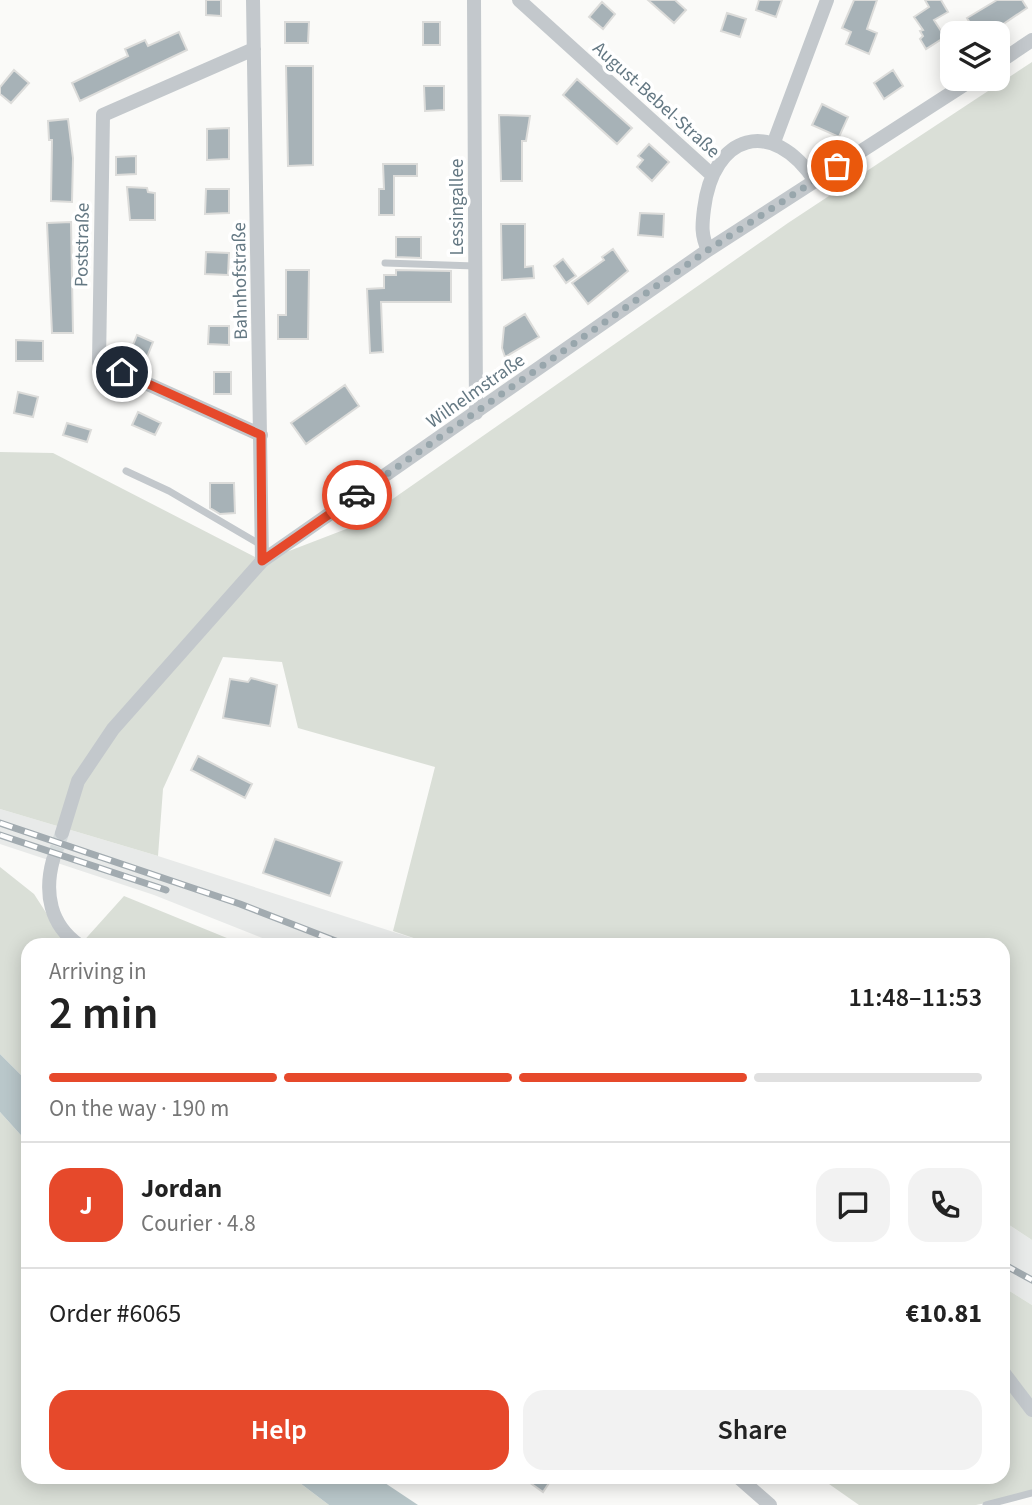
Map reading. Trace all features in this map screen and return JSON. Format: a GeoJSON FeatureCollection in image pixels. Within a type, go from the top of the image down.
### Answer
{"type":"FeatureCollection","features":[{"type":"Feature","properties":{"kind":"street","name":"Bahnhofstraße"},"geometry":{"type":"LineString","coordinates":[[253,0],[262,561]]}},
{"type":"Feature","properties":{"kind":"street","name":"Lessingallee"},"geometry":{"type":"LineString","coordinates":[[474,0],[476,413]]}},
{"type":"Feature","properties":{"kind":"street","name":"August-Bebel-Straße"},"geometry":{"type":"LineString","coordinates":[[519,0],[712,175],[727,154],[749,140],[774,142]]}},
{"type":"Feature","properties":{"kind":"street"},"geometry":{"type":"LineString","coordinates":[[815,181],[806,167],[774,142],[827,0]]}},
{"type":"Feature","properties":{"kind":"street"},"geometry":{"type":"LineString","coordinates":[[1010,55],[1032,40]]}},
{"type":"Feature","properties":{"kind":"street","name":"Poststraße"},"geometry":{"type":"LineString","coordinates":[[254,49],[103,115],[99,362],[261,435]]}},
{"type":"Feature","properties":{"kind":"street","name":"Wilhelmstraße"},"geometry":{"type":"LineString","coordinates":[[62,834],[78,781],[113,729],[262,561],[708,250],[954,91]]}},
{"type":"Feature","properties":{"kind":"street"},"geometry":{"type":"LineString","coordinates":[[708,250],[701,236],[706,194],[712,175]]}},
{"type":"Feature","properties":{"kind":"street"},"geometry":{"type":"LineString","coordinates":[[53,860],[48,879],[50,906],[57,923],[72,938]]}},
{"type":"Feature","properties":{"kind":"street"},"geometry":{"type":"LineString","coordinates":[[1010,1382],[1032,1409]]}},
{"type":"Feature","properties":{"kind":"street"},"geometry":{"type":"LineString","coordinates":[[746,1484],[769,1505]]}},
{"type":"Feature","properties":{"kind":"lane"},"geometry":{"type":"LineString","coordinates":[[385,263],[475,266]]}},
{"type":"Feature","properties":{"kind":"lane"},"geometry":{"type":"LineString","coordinates":[[127,471],[169,491],[262,545]]}},
{"type":"Feature","properties":{"kind":"lane"},"geometry":{"type":"LineString","coordinates":[[986,1505],[1032,1493]]}},
{"type":"Feature","properties":{"kind":"shaded area"},"geometry":{"type":"Polygon","coordinates":[[[1032,62],[1032,1240],[1010,1226],[1010,938],[414,938],[393,931],[435,767],[298,728],[282,662],[223,657],[163,789],[158,856],[0,809],[0,452],[53,453],[263,561],[354,526],[788,223],[988,91],[1010,91],[1010,77],[1032,62]]]}},
{"type":"Feature","properties":{"kind":"shaded area"},"geometry":{"type":"Polygon","coordinates":[[[0,809],[158,856],[412,938],[262,938],[154,895],[0,844],[0,809]]]}},
{"type":"Feature","properties":{"kind":"shaded area"},"geometry":{"type":"Polygon","coordinates":[[[0,867],[34,894],[62,938],[21,938],[21,1075],[0,1054],[0,867]]]}},
{"type":"Feature","properties":{"kind":"shaded area"},"geometry":{"type":"Polygon","coordinates":[[[124,896],[227,938],[86,938],[124,896]]]}},
{"type":"Feature","properties":{"kind":"shaded area"},"geometry":{"type":"Polygon","coordinates":[[[0,1054],[21,1075],[21,1135],[0,1112],[0,1054]]]}},
{"type":"Feature","properties":{"kind":"shaded area"},"geometry":{"type":"Polygon","coordinates":[[[0,1112],[21,1135],[21,1484],[301,1484],[329,1505],[0,1505],[0,1112]]]}},
{"type":"Feature","properties":{"kind":"shaded area"},"geometry":{"type":"Polygon","coordinates":[[[1010,1226],[1032,1240],[1032,1305],[1010,1291],[1010,1226]]]}},
{"type":"Feature","properties":{"kind":"shaded area"},"geometry":{"type":"Polygon","coordinates":[[[1010,1291],[1032,1305],[1032,1494],[976,1505],[859,1505],[829,1484],[1010,1484],[1010,1291]]]}},
{"type":"Feature","properties":{"kind":"shaded area"},"geometry":{"type":"Polygon","coordinates":[[[301,1484],[386,1484],[418,1505],[329,1505],[301,1484]]]}},
{"type":"Feature","properties":{"kind":"building"},"geometry":{"type":"Polygon","coordinates":[[[206,0],[221,0],[221,16],[206,15],[206,0]]]}},
{"type":"Feature","properties":{"kind":"building"},"geometry":{"type":"Polygon","coordinates":[[[648,0],[675,0],[686,10],[674,23],[648,0]]]}},
{"type":"Feature","properties":{"kind":"building"},"geometry":{"type":"Polygon","coordinates":[[[759,0],[782,0],[776,17],[756,10],[759,0]]]}},
{"type":"Feature","properties":{"kind":"building"},"geometry":{"type":"Polygon","coordinates":[[[854,0],[877,0],[867,29],[877,33],[869,54],[846,44],[851,32],[842,28],[854,0]]]}},
{"type":"Feature","properties":{"kind":"building"},"geometry":{"type":"Polygon","coordinates":[[[925,0],[941,0],[948,12],[934,20],[940,29],[940,40],[926,49],[920,39],[923,36],[920,31],[923,30],[914,17],[929,7],[925,0]]]}},
{"type":"Feature","properties":{"kind":"building"},"geometry":{"type":"Polygon","coordinates":[[[997,0],[1022,0],[1027,8],[1008,21],[969,21],[967,18],[997,0]]]}},
{"type":"Feature","properties":{"kind":"building"},"geometry":{"type":"Polygon","coordinates":[[[602,2],[615,14],[603,29],[589,17],[602,2]]]}},
{"type":"Feature","properties":{"kind":"building"},"geometry":{"type":"Polygon","coordinates":[[[727,13],[746,19],[740,37],[721,31],[727,13]]]}},
{"type":"Feature","properties":{"kind":"building"},"geometry":{"type":"Polygon","coordinates":[[[285,22],[309,22],[308,43],[285,43],[285,22]]]}},
{"type":"Feature","properties":{"kind":"building"},"geometry":{"type":"Polygon","coordinates":[[[423,22],[440,22],[440,45],[423,45],[423,22]]]}},
{"type":"Feature","properties":{"kind":"building"},"geometry":{"type":"Polygon","coordinates":[[[179,32],[187,50],[80,101],[72,83],[128,56],[125,49],[145,40],[148,46],[179,32]]]}},
{"type":"Feature","properties":{"kind":"building"},"geometry":{"type":"Polygon","coordinates":[[[286,66],[313,66],[313,165],[288,166],[286,66]]]}},
{"type":"Feature","properties":{"kind":"building"},"geometry":{"type":"Polygon","coordinates":[[[14,70],[29,83],[11,103],[0,94],[0,87],[14,70]]]}},
{"type":"Feature","properties":{"kind":"building"},"geometry":{"type":"Polygon","coordinates":[[[893,70],[903,86],[884,99],[874,83],[893,70]]]}},
{"type":"Feature","properties":{"kind":"building"},"geometry":{"type":"Polygon","coordinates":[[[577,79],[632,128],[617,144],[563,95],[577,79]]]}},
{"type":"Feature","properties":{"kind":"building"},"geometry":{"type":"Polygon","coordinates":[[[424,86],[444,86],[444,110],[425,111],[424,86]]]}},
{"type":"Feature","properties":{"kind":"building"},"geometry":{"type":"Polygon","coordinates":[[[822,104],[848,117],[839,137],[812,125],[822,104]]]}},
{"type":"Feature","properties":{"kind":"building"},"geometry":{"type":"Polygon","coordinates":[[[499,115],[530,116],[526,141],[522,141],[522,181],[501,181],[499,115]]]}},
{"type":"Feature","properties":{"kind":"building"},"geometry":{"type":"Polygon","coordinates":[[[68,119],[73,158],[72,202],[51,201],[52,140],[49,140],[48,121],[68,119]]]}},
{"type":"Feature","properties":{"kind":"building"},"geometry":{"type":"Polygon","coordinates":[[[229,128],[229,159],[207,160],[207,129],[229,128]]]}},
{"type":"Feature","properties":{"kind":"building"},"geometry":{"type":"Polygon","coordinates":[[[649,144],[669,162],[652,181],[637,167],[643,160],[638,156],[649,144]]]}},
{"type":"Feature","properties":{"kind":"building"},"geometry":{"type":"Polygon","coordinates":[[[136,156],[136,174],[116,175],[116,157],[136,156]]]}},
{"type":"Feature","properties":{"kind":"building"},"geometry":{"type":"Polygon","coordinates":[[[383,164],[417,164],[417,176],[394,176],[394,215],[379,215],[379,189],[384,189],[383,164]]]}},
{"type":"Feature","properties":{"kind":"building"},"geometry":{"type":"Polygon","coordinates":[[[127,187],[147,188],[148,192],[155,193],[155,220],[130,220],[127,187]]]}},
{"type":"Feature","properties":{"kind":"building"},"geometry":{"type":"Polygon","coordinates":[[[206,189],[229,189],[229,213],[205,214],[206,189]]]}},
{"type":"Feature","properties":{"kind":"building"},"geometry":{"type":"Polygon","coordinates":[[[640,213],[664,214],[663,237],[638,235],[640,213]]]}},
{"type":"Feature","properties":{"kind":"building"},"geometry":{"type":"Polygon","coordinates":[[[71,222],[73,333],[52,333],[47,223],[71,222]]]}},
{"type":"Feature","properties":{"kind":"building"},"geometry":{"type":"Polygon","coordinates":[[[501,224],[525,224],[525,267],[533,266],[534,278],[502,280],[501,224]]]}},
{"type":"Feature","properties":{"kind":"building"},"geometry":{"type":"Polygon","coordinates":[[[396,237],[421,237],[421,258],[396,257],[396,237]]]}},
{"type":"Feature","properties":{"kind":"building"},"geometry":{"type":"Polygon","coordinates":[[[613,249],[628,271],[588,304],[572,283],[604,260],[602,257],[613,249]]]}},
{"type":"Feature","properties":{"kind":"building"},"geometry":{"type":"Polygon","coordinates":[[[206,252],[229,253],[228,275],[205,274],[206,252]]]}},
{"type":"Feature","properties":{"kind":"building"},"geometry":{"type":"Polygon","coordinates":[[[563,259],[576,276],[566,283],[554,266],[563,259]]]}},
{"type":"Feature","properties":{"kind":"building"},"geometry":{"type":"Polygon","coordinates":[[[286,270],[309,270],[308,339],[278,339],[278,315],[286,315],[286,270]]]}},
{"type":"Feature","properties":{"kind":"building"},"geometry":{"type":"Polygon","coordinates":[[[396,270],[451,271],[451,302],[381,302],[383,352],[370,353],[367,289],[384,288],[384,275],[396,275],[396,270]]]}},
{"type":"Feature","properties":{"kind":"building"},"geometry":{"type":"Polygon","coordinates":[[[525,314],[539,337],[505,357],[502,348],[504,327],[525,314]]]}},
{"type":"Feature","properties":{"kind":"building"},"geometry":{"type":"Polygon","coordinates":[[[209,326],[229,326],[229,345],[208,344],[209,326]]]}},
{"type":"Feature","properties":{"kind":"building"},"geometry":{"type":"Polygon","coordinates":[[[137,335],[153,342],[145,362],[129,355],[137,335]]]}},
{"type":"Feature","properties":{"kind":"building"},"geometry":{"type":"Polygon","coordinates":[[[16,340],[43,341],[43,361],[16,361],[16,340]]]}},
{"type":"Feature","properties":{"kind":"building"},"geometry":{"type":"Polygon","coordinates":[[[214,372],[231,372],[231,394],[214,394],[214,372]]]}},
{"type":"Feature","properties":{"kind":"building"},"geometry":{"type":"Polygon","coordinates":[[[345,385],[359,406],[306,444],[291,423],[345,385]]]}},
{"type":"Feature","properties":{"kind":"building"},"geometry":{"type":"Polygon","coordinates":[[[18,392],[38,397],[33,417],[14,413],[18,392]]]}},
{"type":"Feature","properties":{"kind":"building"},"geometry":{"type":"Polygon","coordinates":[[[138,412],[161,423],[155,435],[132,425],[138,412]]]}},
{"type":"Feature","properties":{"kind":"building"},"geometry":{"type":"Polygon","coordinates":[[[67,423],[91,430],[87,442],[63,435],[67,423]]]}},
{"type":"Feature","properties":{"kind":"building"},"geometry":{"type":"Polygon","coordinates":[[[210,483],[234,483],[235,513],[220,514],[210,508],[210,483]]]}},
{"type":"Feature","properties":{"kind":"building"},"geometry":{"type":"Polygon","coordinates":[[[251,678],[277,685],[270,726],[223,718],[230,679],[248,682],[251,678]]]}},
{"type":"Feature","properties":{"kind":"building"},"geometry":{"type":"Polygon","coordinates":[[[198,756],[252,784],[245,798],[191,770],[198,756]]]}},
{"type":"Feature","properties":{"kind":"building"},"geometry":{"type":"Polygon","coordinates":[[[275,839],[342,862],[330,896],[263,873],[275,839]]]}},
{"type":"Feature","properties":{"kind":"building"},"geometry":{"type":"Polygon","coordinates":[[[532,1484],[548,1484],[543,1492],[532,1484]]]}},
{"type":"Feature","properties":{"kind":"tunnel"},"geometry":{"type":"LineString","coordinates":[[53,860],[62,833]]}},
{"type":"Feature","properties":{"kind":"railway"},"geometry":{"type":"LineString","coordinates":[[0,823],[240,904],[328,938]]}},
{"type":"Feature","properties":{"kind":"railway"},"geometry":{"type":"LineString","coordinates":[[0,835],[166,890]]}},
{"type":"Feature","properties":{"kind":"railway"},"geometry":{"type":"LineString","coordinates":[[1010,1268],[1032,1280]]}},
{"type":"Feature","properties":{"kind":"way so far"},"geometry":{"type":"LineString","coordinates":[[357,495],[708,250],[837,166]]}},
{"type":"Feature","properties":{"kind":"route"},"geometry":{"type":"LineString","coordinates":[[122,372],[261,435],[262,561],[357,495]]}}]}
